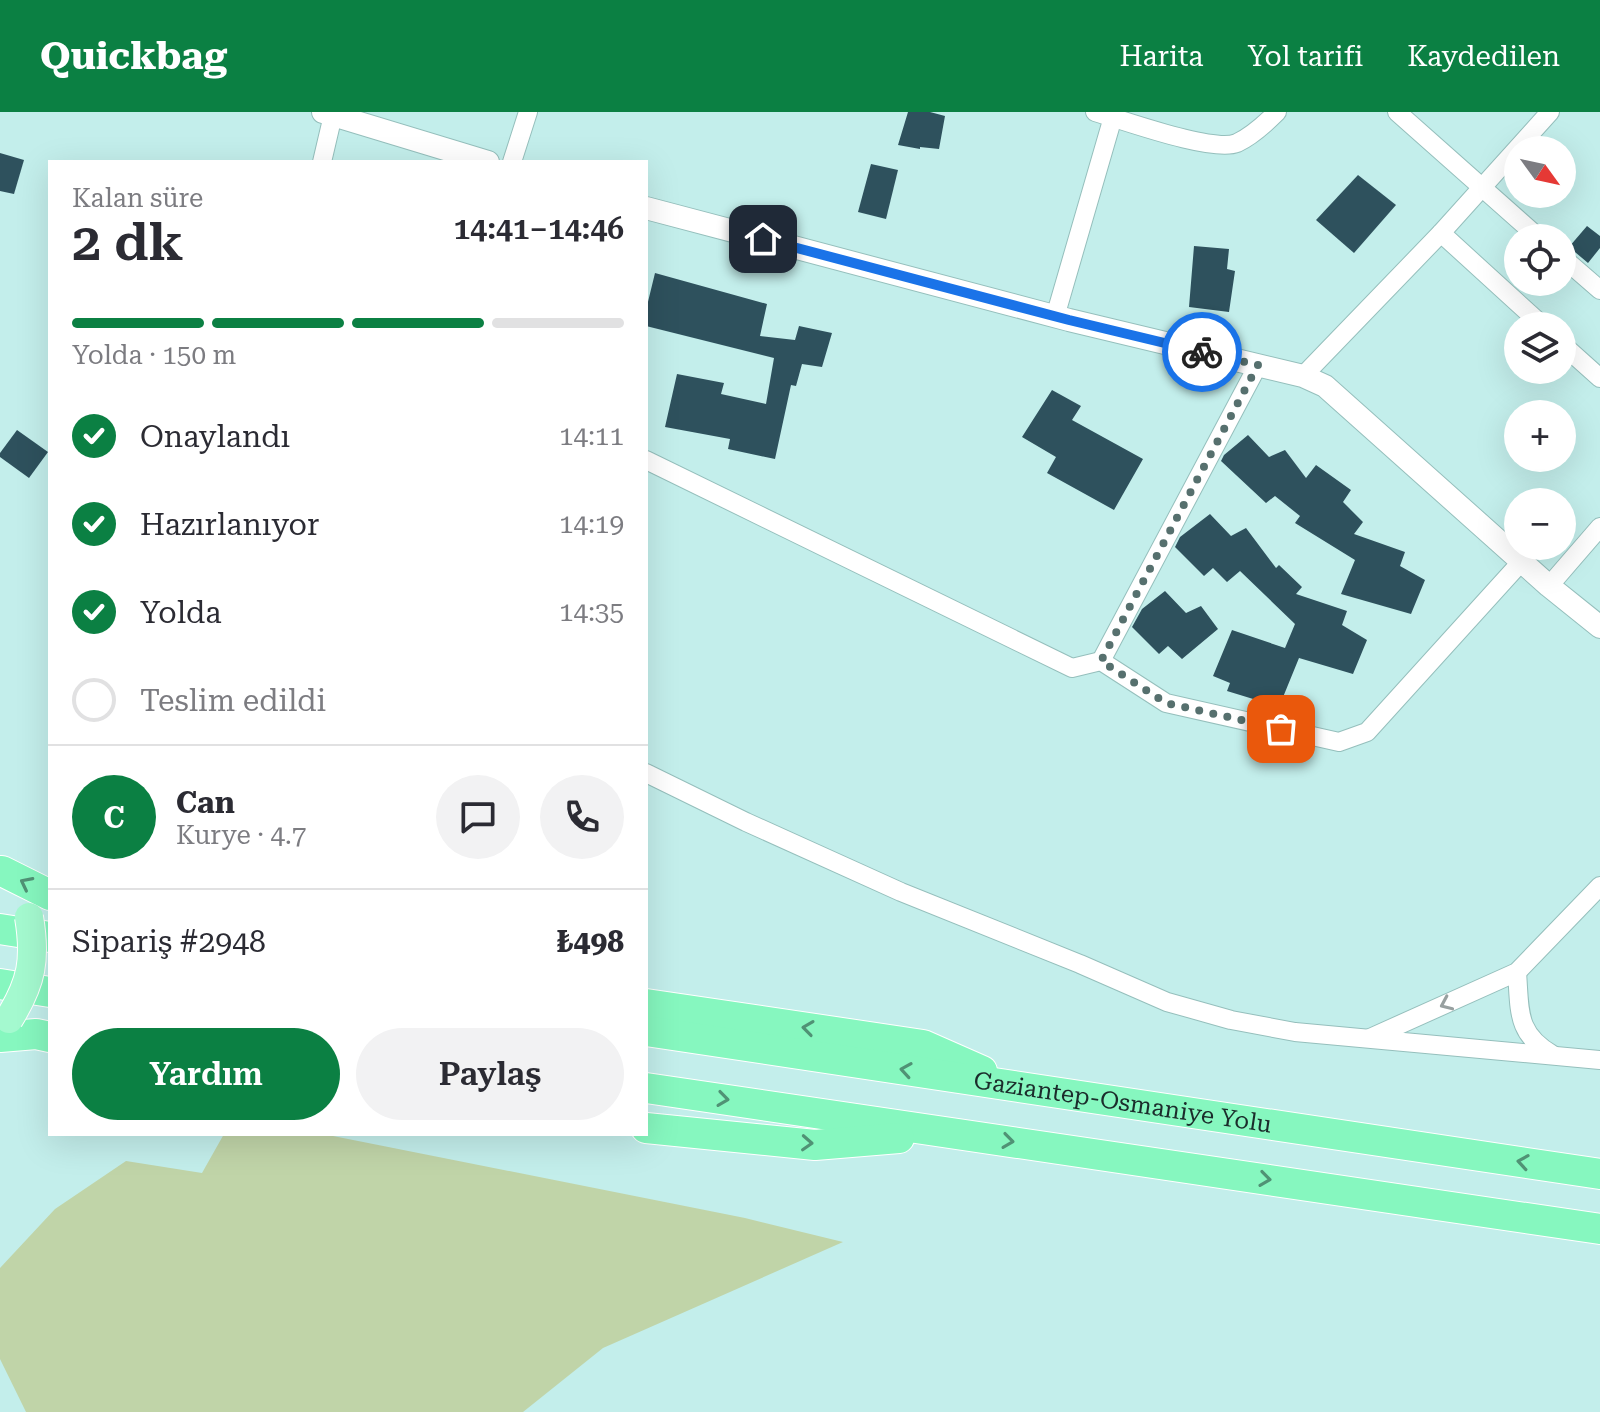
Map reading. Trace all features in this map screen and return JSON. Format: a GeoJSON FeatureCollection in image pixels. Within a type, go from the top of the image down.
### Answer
{"type":"FeatureCollection","features":[{"type":"Feature","properties":{"kind":"highway"},"geometry":{"type":"LineString","coordinates":[[2,871],[48,894]]}},
{"type":"Feature","properties":{"kind":"highway"},"geometry":{"type":"LineString","coordinates":[[0,929],[40,927]]}},
{"type":"Feature","properties":{"kind":"highway"},"geometry":{"type":"LineString","coordinates":[[0,984],[48,992]]}},
{"type":"Feature","properties":{"kind":"highway"},"geometry":{"type":"LineString","coordinates":[[648,1004],[923,1045],[1016,1087]]}},
{"type":"Feature","properties":{"kind":"highway"},"geometry":{"type":"LineString","coordinates":[[5,1028],[48,1037]]}},
{"type":"Feature","properties":{"kind":"highway","name":"Gaziantep-Osmaniye Yolu"},"geometry":{"type":"LineString","coordinates":[[648,1031],[1600,1174]]}},
{"type":"Feature","properties":{"kind":"highway"},"geometry":{"type":"LineString","coordinates":[[648,1088],[1600,1229]]}},
{"type":"Feature","properties":{"kind":"highway"},"geometry":{"type":"LineString","coordinates":[[648,1128],[815,1145],[953,1133]]}},
{"type":"Feature","properties":{"kind":"main road"},"geometry":{"type":"LineString","coordinates":[[5,1028],[23,996],[31,970],[33,944],[40,927]]}},
{"type":"Feature","properties":{"kind":"street"},"geometry":{"type":"LineString","coordinates":[[513,160],[528,112]]}},
{"type":"Feature","properties":{"kind":"street"},"geometry":{"type":"LineString","coordinates":[[1055,317],[1104,115],[1203,143],[1234,144],[1261,128],[1277,112]]}},
{"type":"Feature","properties":{"kind":"street"},"geometry":{"type":"LineString","coordinates":[[1397,112],[1523,224]]}},
{"type":"Feature","properties":{"kind":"street"},"geometry":{"type":"LineString","coordinates":[[1303,376],[1441,233],[1550,112]]}},
{"type":"Feature","properties":{"kind":"street"},"geometry":{"type":"LineString","coordinates":[[322,160],[328,113],[481,160]]}},
{"type":"Feature","properties":{"kind":"street"},"geometry":{"type":"LineString","coordinates":[[648,209],[1055,317],[1303,376],[1325,386],[1549,586],[1600,627]]}},
{"type":"Feature","properties":{"kind":"street"},"geometry":{"type":"LineString","coordinates":[[1441,233],[1528,312]]}},
{"type":"Feature","properties":{"kind":"street"},"geometry":{"type":"LineString","coordinates":[[1576,269],[1600,290]]}},
{"type":"Feature","properties":{"kind":"street"},"geometry":{"type":"LineString","coordinates":[[1576,357],[1600,378]]}},
{"type":"Feature","properties":{"kind":"street"},"geometry":{"type":"LineString","coordinates":[[1101,661],[1258,365]]}},
{"type":"Feature","properties":{"kind":"street"},"geometry":{"type":"LineString","coordinates":[[648,461],[1072,668],[1101,661],[1166,703],[1339,742],[1367,732],[1522,561]]}},
{"type":"Feature","properties":{"kind":"street"},"geometry":{"type":"LineString","coordinates":[[1549,586],[1600,527]]}},
{"type":"Feature","properties":{"kind":"street"},"geometry":{"type":"LineString","coordinates":[[648,774],[901,892],[1167,1002],[1295,1032],[1600,1060]]}},
{"type":"Feature","properties":{"kind":"street"},"geometry":{"type":"LineString","coordinates":[[1368,1039],[1517,972],[1600,886]]}},
{"type":"Feature","properties":{"kind":"street"},"geometry":{"type":"LineString","coordinates":[[1517,972],[1524,1028],[1535,1044],[1556,1056]]}},
{"type":"Feature","properties":{"kind":"green space"},"geometry":{"type":"Polygon","coordinates":[[[223,1136],[333,1136],[745,1218],[843,1242],[603,1348],[523,1412],[26,1412],[0,1359],[0,1268],[55,1209],[126,1161],[202,1173],[223,1136]]]}},
{"type":"Feature","properties":{"kind":"building"},"geometry":{"type":"Polygon","coordinates":[[[908,112],[945,116],[939,149],[898,145],[908,112]]]}},
{"type":"Feature","properties":{"kind":"building"},"geometry":{"type":"Polygon","coordinates":[[[0,153],[24,160],[14,194],[0,191],[0,153]]]}},
{"type":"Feature","properties":{"kind":"building"},"geometry":{"type":"Polygon","coordinates":[[[871,164],[898,170],[886,219],[858,212],[871,164]]]}},
{"type":"Feature","properties":{"kind":"building"},"geometry":{"type":"Polygon","coordinates":[[[1358,175],[1396,205],[1354,253],[1316,220],[1358,175]]]}},
{"type":"Feature","properties":{"kind":"building"},"geometry":{"type":"Polygon","coordinates":[[[1587,226],[1600,236],[1600,248],[1588,263],[1576,253],[1576,239],[1587,226]]]}},
{"type":"Feature","properties":{"kind":"building"},"geometry":{"type":"Polygon","coordinates":[[[1194,246],[1229,249],[1227,269],[1235,271],[1229,312],[1189,307],[1194,246]]]}},
{"type":"Feature","properties":{"kind":"building"},"geometry":{"type":"Polygon","coordinates":[[[655,273],[767,304],[760,336],[795,340],[799,326],[832,333],[822,367],[802,364],[796,386],[791,385],[775,459],[728,449],[730,439],[665,427],[677,374],[724,383],[721,394],[766,404],[774,358],[648,326],[648,302],[655,273]]]}},
{"type":"Feature","properties":{"kind":"building"},"geometry":{"type":"Polygon","coordinates":[[[1052,390],[1081,406],[1072,420],[1143,459],[1114,510],[1047,473],[1056,457],[1022,437],[1052,390]]]}},
{"type":"Feature","properties":{"kind":"building"},"geometry":{"type":"Polygon","coordinates":[[[17,430],[48,452],[29,478],[0,457],[17,430]]]}},
{"type":"Feature","properties":{"kind":"building"},"geometry":{"type":"Polygon","coordinates":[[[1248,435],[1269,457],[1285,450],[1306,478],[1316,465],[1351,490],[1343,502],[1363,522],[1354,534],[1405,552],[1400,566],[1425,580],[1411,614],[1341,594],[1355,560],[1295,523],[1300,516],[1275,496],[1266,503],[1221,461],[1248,435]]]}},
{"type":"Feature","properties":{"kind":"building"},"geometry":{"type":"Polygon","coordinates":[[[1210,514],[1231,536],[1246,528],[1276,568],[1279,565],[1302,587],[1296,594],[1347,611],[1342,625],[1367,640],[1353,674],[1299,658],[1279,707],[1227,691],[1230,683],[1213,676],[1232,630],[1285,648],[1295,624],[1240,571],[1227,582],[1213,568],[1204,576],[1175,547],[1180,537],[1210,514]]]}},
{"type":"Feature","properties":{"kind":"building"},"geometry":{"type":"Polygon","coordinates":[[[1165,591],[1186,613],[1201,606],[1218,629],[1182,659],[1168,646],[1159,654],[1132,627],[1142,609],[1165,591]]]}},
{"type":"Feature","properties":{"kind":"way so far"},"geometry":{"type":"LineString","coordinates":[[1202,352],[1258,365],[1101,661],[1166,703],[1281,729]]}},
{"type":"Feature","properties":{"kind":"route"},"geometry":{"type":"LineString","coordinates":[[763,239],[1202,352]]}}]}
